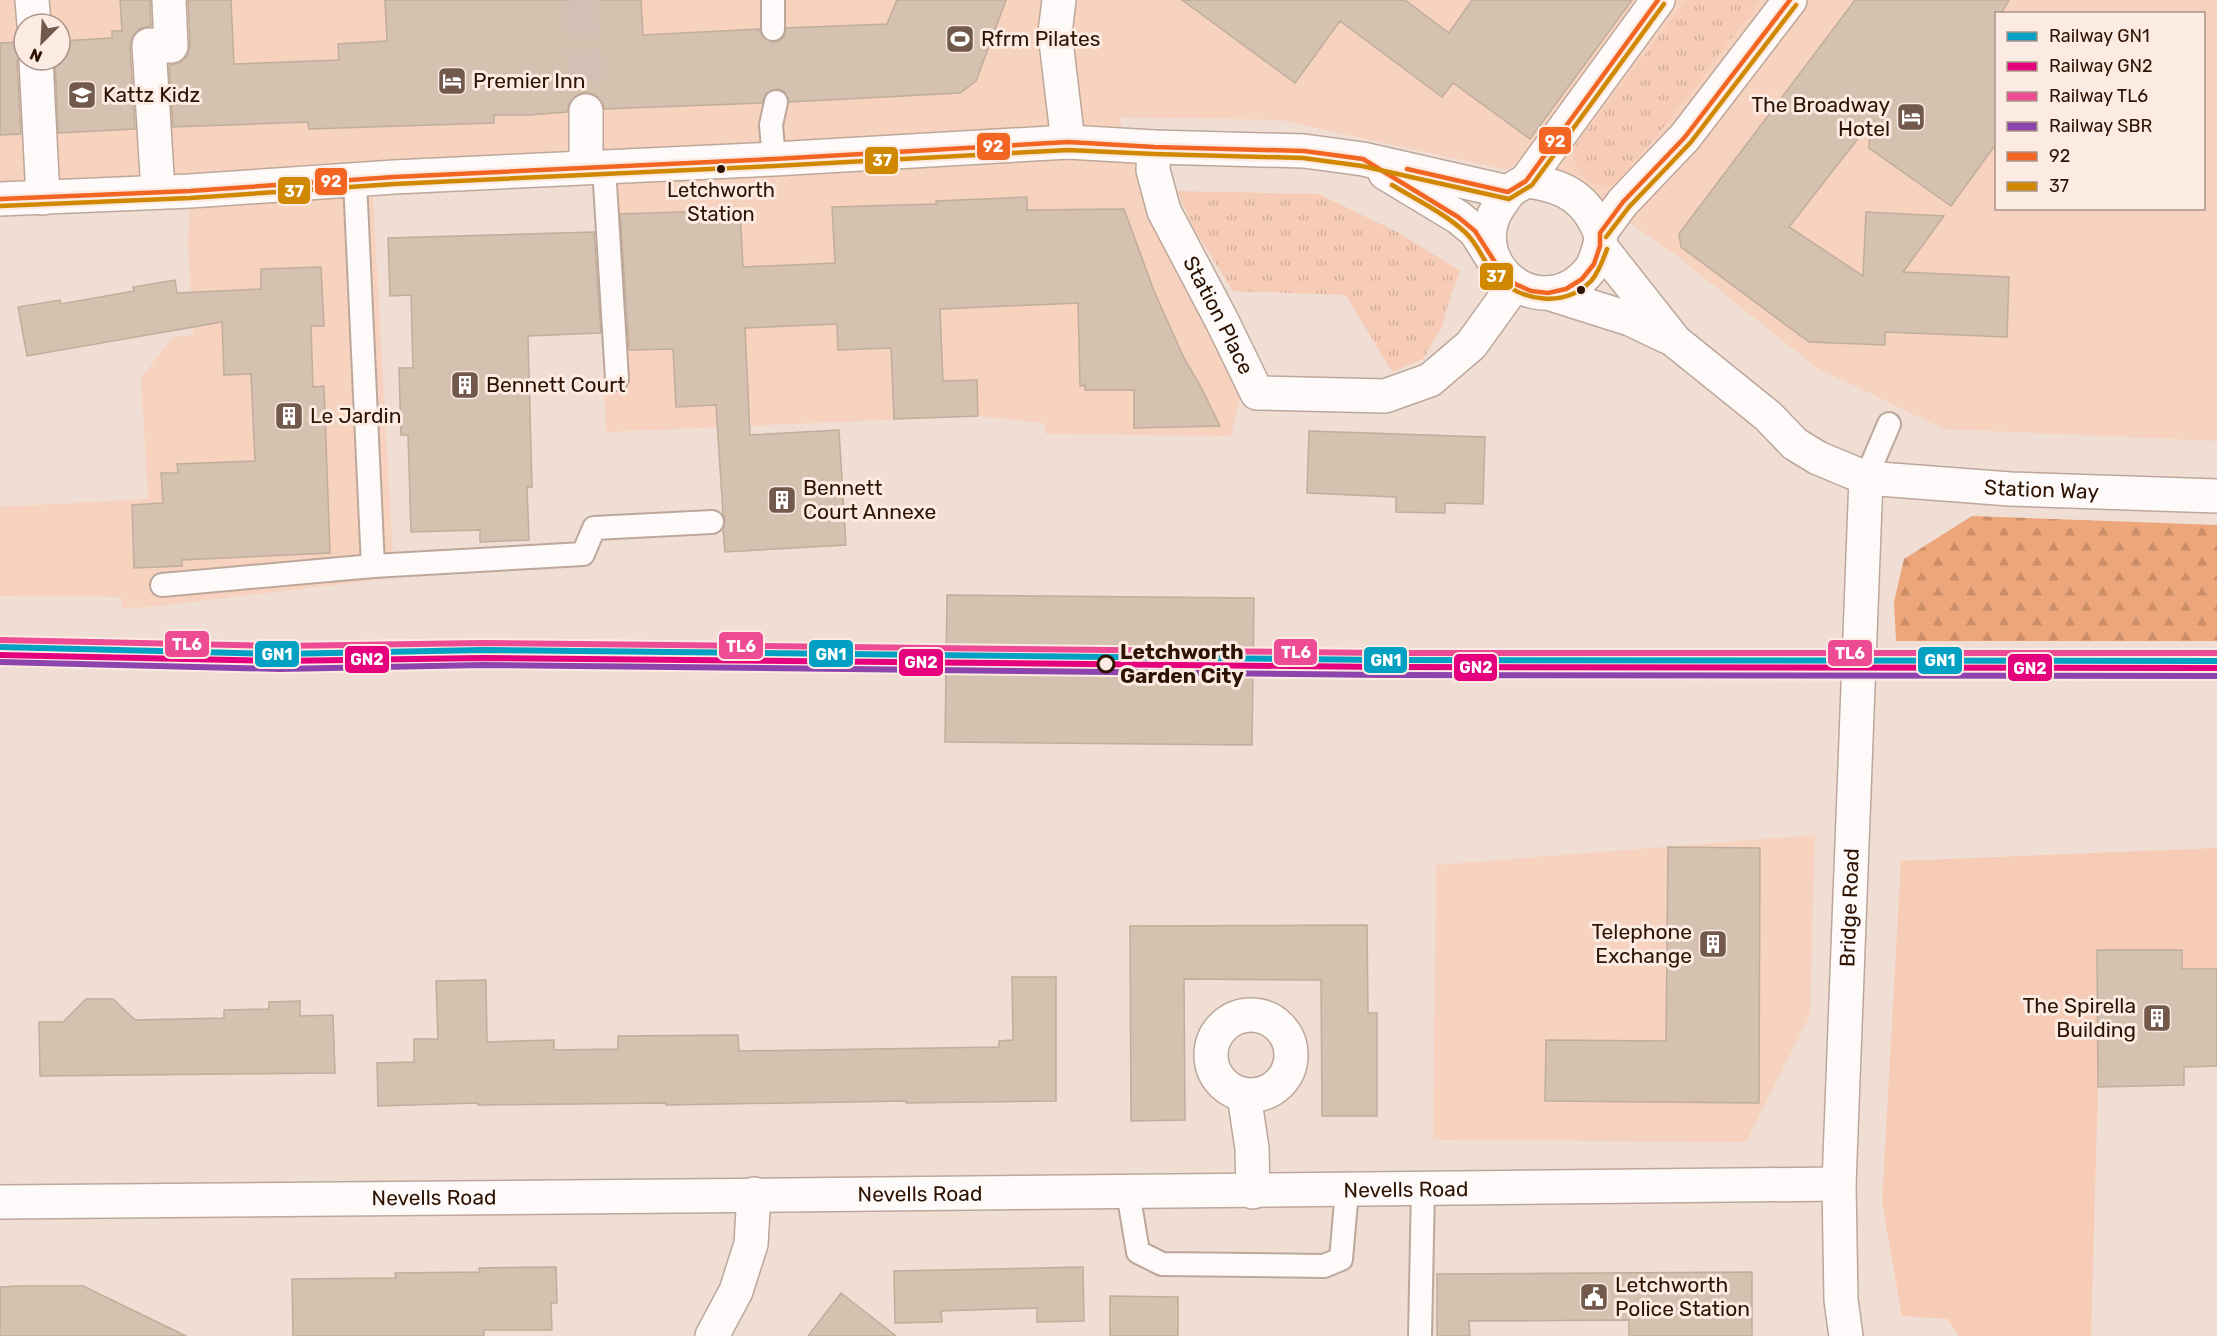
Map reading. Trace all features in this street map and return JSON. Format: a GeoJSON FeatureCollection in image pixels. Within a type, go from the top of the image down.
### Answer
{"type":"FeatureCollection","features":[{"type":"Feature","properties":{"kind":"street"},"geometry":{"type":"LineString","coordinates":[[159,192],[149,45],[171,46],[169,0]]}},
{"type":"Feature","properties":{"kind":"street"},"geometry":{"type":"LineString","coordinates":[[1059,0],[1055,33],[1068,142]]}},
{"type":"Feature","properties":{"kind":"street"},"geometry":{"type":"LineString","coordinates":[[1507,277],[1493,256],[1489,241],[1496,210],[1517,187],[1658,0]]}},
{"type":"Feature","properties":{"kind":"street"},"geometry":{"type":"LineString","coordinates":[[1548,293],[1566,289],[1582,279],[1594,264],[1600,239],[1623,202],[1685,137],[1790,0]]}},
{"type":"Feature","properties":{"kind":"street"},"geometry":{"type":"LineString","coordinates":[[37,72],[43,198]]}},
{"type":"Feature","properties":{"kind":"street"},"geometry":{"type":"LineString","coordinates":[[586,111],[595,167]]}},
{"type":"Feature","properties":{"kind":"street"},"geometry":{"type":"LineString","coordinates":[[0,199],[1068,142],[1304,151],[1517,187],[1547,183],[1570,193],[1588,210],[1600,239],[1674,341]]}},
{"type":"Feature","properties":{"kind":"street","name":"Station Place"},"geometry":{"type":"LineString","coordinates":[[1154,147],[1153,171],[1164,211],[1257,393],[1385,396],[1430,380],[1471,345],[1507,277]]}},
{"type":"Feature","properties":{"kind":"street"},"geometry":{"type":"LineString","coordinates":[[1362,159],[1458,217],[1475,231],[1507,277],[1531,291],[1548,293],[1630,319],[1674,341],[1768,416],[1795,444],[1866,478]]}},
{"type":"Feature","properties":{"kind":"street","name":"Station Way"},"geometry":{"type":"LineString","coordinates":[[1866,478],[2010,489],[2217,496]]}},
{"type":"Feature","properties":{"kind":"street","name":"Bridge Road"},"geometry":{"type":"LineString","coordinates":[[1846,1336],[1841,1300],[1839,1184],[1866,478]]}},
{"type":"Feature","properties":{"kind":"street"},"geometry":{"type":"LineString","coordinates":[[1245,1095],[1252,1148],[1253,1192]]}},
{"type":"Feature","properties":{"kind":"street","name":"Nevells Road"},"geometry":{"type":"LineString","coordinates":[[0,1202],[754,1194],[1253,1192],[1839,1184]]}},
{"type":"Feature","properties":{"kind":"street"},"geometry":{"type":"LineString","coordinates":[[712,1336],[736,1291],[751,1244],[754,1194]]}},
{"type":"Feature","properties":{"kind":"lane"},"geometry":{"type":"LineString","coordinates":[[772,0],[773,29]]}},
{"type":"Feature","properties":{"kind":"lane"},"geometry":{"type":"LineString","coordinates":[[774,159],[771,125],[776,102]]}},
{"type":"Feature","properties":{"kind":"lane"},"geometry":{"type":"LineString","coordinates":[[595,167],[617,379]]}},
{"type":"Feature","properties":{"kind":"lane"},"geometry":{"type":"LineString","coordinates":[[355,180],[373,566]]}},
{"type":"Feature","properties":{"kind":"lane"},"geometry":{"type":"LineString","coordinates":[[1866,478],[1889,424]]}},
{"type":"Feature","properties":{"kind":"lane"},"geometry":{"type":"LineString","coordinates":[[162,585],[373,566],[583,554],[594,528],[712,522]]}},
{"type":"Feature","properties":{"kind":"lane"},"geometry":{"type":"LineString","coordinates":[[1420,1336],[1423,1189]]}},
{"type":"Feature","properties":{"kind":"lane"},"geometry":{"type":"LineString","coordinates":[[1128,1192],[1138,1252],[1162,1264],[1324,1266],[1341,1258],[1347,1191]]}},
{"type":"Feature","properties":{"kind":"shaded area"},"geometry":{"type":"Polygon","coordinates":[[[0,0],[2217,0],[2217,441],[1944,429],[1817,368],[1672,252],[1532,156],[1506,170],[1280,120],[1119,117],[1149,214],[1242,391],[1231,436],[1045,434],[1045,423],[978,416],[606,432],[598,219],[604,167],[373,194],[394,578],[149,607],[122,608],[121,597],[0,596],[0,507],[148,499],[141,378],[173,337],[193,335],[188,242],[190,204],[0,200],[0,0]]]}},
{"type":"Feature","properties":{"kind":"shaded area"},"geometry":{"type":"Polygon","coordinates":[[[1815,835],[1810,1015],[1746,1142],[1433,1140],[1436,865],[1815,835]]]}},
{"type":"Feature","properties":{"kind":"green space"},"geometry":{"type":"Polygon","coordinates":[[[1686,0],[1761,0],[1666,124],[1621,178],[1608,188],[1585,179],[1573,160],[1576,145],[1686,0]]]}},
{"type":"Feature","properties":{"kind":"green space"},"geometry":{"type":"Polygon","coordinates":[[[1177,191],[1319,194],[1401,234],[1460,271],[1442,327],[1423,359],[1392,372],[1346,295],[1233,291],[1194,229],[1177,191]]]}},
{"type":"Feature","properties":{"kind":"green space"},"geometry":{"type":"Polygon","coordinates":[[[1972,516],[2217,525],[2217,641],[1896,641],[1894,602],[1904,559],[1972,516]]]}},
{"type":"Feature","properties":{"kind":"green space"},"geometry":{"type":"Polygon","coordinates":[[[2217,848],[2217,969],[2182,969],[2182,950],[2097,951],[2098,1087],[2091,1336],[1958,1336],[1948,1319],[1902,1316],[1882,1202],[1901,861],[2217,848]]]}},
{"type":"Feature","properties":{"kind":"building"},"geometry":{"type":"Polygon","coordinates":[[[120,0],[150,0],[151,26],[139,29],[132,37],[130,46],[135,129],[58,133],[55,72],[72,72],[72,40],[112,38],[112,31],[122,31],[120,0]]]}},
{"type":"Feature","properties":{"kind":"building"},"geometry":{"type":"Polygon","coordinates":[[[188,0],[231,0],[234,64],[339,60],[338,44],[387,41],[385,0],[641,0],[643,35],[759,29],[762,36],[772,42],[779,41],[784,36],[786,28],[887,24],[897,0],[1006,0],[976,81],[960,93],[789,102],[785,92],[778,89],[766,93],[762,103],[604,109],[602,101],[596,95],[585,92],[570,101],[567,112],[494,115],[494,123],[309,129],[308,122],[173,127],[169,65],[180,63],[188,55],[190,45],[188,0]]]}},
{"type":"Feature","properties":{"kind":"building"},"geometry":{"type":"Polygon","coordinates":[[[1182,0],[1405,0],[1449,33],[1472,0],[1632,0],[1530,139],[1453,83],[1442,97],[1340,21],[1295,83],[1182,0]]]}},
{"type":"Feature","properties":{"kind":"building"},"geometry":{"type":"Polygon","coordinates":[[[1855,0],[2009,0],[2002,12],[1995,12],[1995,145],[1951,206],[1869,148],[1870,123],[1789,227],[1863,276],[1866,212],[1944,216],[1903,272],[2009,277],[2007,337],[1885,332],[1885,345],[1809,342],[1681,247],[1679,234],[1855,0]]]}},
{"type":"Feature","properties":{"kind":"building"},"geometry":{"type":"Polygon","coordinates":[[[12,42],[12,72],[18,72],[21,134],[0,135],[0,43],[12,42]]]}},
{"type":"Feature","properties":{"kind":"building"},"geometry":{"type":"Polygon","coordinates":[[[1027,197],[1027,210],[1124,209],[1154,291],[1184,358],[1220,426],[1134,428],[1134,390],[1085,390],[1085,385],[1080,386],[1078,303],[940,309],[943,381],[977,380],[978,416],[894,419],[891,348],[838,350],[837,324],[745,328],[750,435],[839,430],[846,545],[725,552],[723,529],[725,521],[716,405],[676,407],[673,349],[629,350],[620,214],[740,210],[743,267],[835,263],[832,207],[936,204],[936,201],[1027,197]]]}},
{"type":"Feature","properties":{"kind":"building","name":"Bennett Court"},"geometry":{"type":"Polygon","coordinates":[[[594,232],[601,333],[528,336],[532,487],[527,487],[529,540],[480,542],[480,530],[411,532],[408,435],[401,435],[399,368],[413,368],[411,295],[390,296],[388,238],[594,232]]]}},
{"type":"Feature","properties":{"kind":"building","name":"Le Jardin"},"geometry":{"type":"Polygon","coordinates":[[[321,267],[324,326],[311,326],[313,387],[324,386],[330,553],[182,560],[182,566],[134,568],[132,505],[163,503],[161,473],[178,473],[177,464],[255,461],[251,374],[224,375],[222,322],[27,356],[18,307],[60,300],[61,304],[134,291],[133,287],[175,280],[177,293],[261,289],[261,269],[321,267]]]}},
{"type":"Feature","properties":{"kind":"building"},"geometry":{"type":"Polygon","coordinates":[[[1309,431],[1485,437],[1483,504],[1445,503],[1445,513],[1396,512],[1396,497],[1307,493],[1309,431]]]}},
{"type":"Feature","properties":{"kind":"building"},"geometry":{"type":"Polygon","coordinates":[[[947,595],[1254,598],[1252,745],[945,742],[947,595]]]}},
{"type":"Feature","properties":{"kind":"building","name":"Telephone Exchange"},"geometry":{"type":"Polygon","coordinates":[[[1668,847],[1760,848],[1759,1103],[1545,1101],[1546,1040],[1666,1041],[1668,847]]]}},
{"type":"Feature","properties":{"kind":"building"},"geometry":{"type":"Polygon","coordinates":[[[1367,925],[1368,1013],[1377,1013],[1377,1116],[1322,1116],[1321,980],[1184,979],[1185,1120],[1131,1121],[1130,926],[1367,925]]]}},
{"type":"Feature","properties":{"kind":"building","name":"The Spirella Building"},"geometry":{"type":"Polygon","coordinates":[[[2097,950],[2182,950],[2182,969],[2217,969],[2217,1066],[2184,1067],[2184,1085],[2098,1087],[2097,950]]]}},
{"type":"Feature","properties":{"kind":"building"},"geometry":{"type":"Polygon","coordinates":[[[1012,977],[1056,977],[1056,1101],[666,1105],[666,1103],[478,1105],[478,1103],[378,1106],[377,1063],[414,1062],[414,1039],[438,1039],[436,981],[486,980],[487,1042],[554,1040],[554,1050],[618,1049],[618,1036],[738,1035],[739,1051],[999,1047],[999,1041],[1013,1040],[1012,977]]]}},
{"type":"Feature","properties":{"kind":"building"},"geometry":{"type":"Polygon","coordinates":[[[86,999],[113,999],[135,1020],[224,1018],[224,1010],[269,1009],[269,1002],[300,1001],[300,1016],[333,1015],[335,1073],[40,1076],[39,1022],[63,1022],[86,999]]]}},
{"type":"Feature","properties":{"kind":"building"},"geometry":{"type":"Polygon","coordinates":[[[556,1267],[557,1303],[551,1303],[552,1330],[484,1330],[484,1336],[293,1336],[292,1279],[396,1278],[395,1273],[480,1272],[479,1268],[556,1267]]]}},
{"type":"Feature","properties":{"kind":"building"},"geometry":{"type":"Polygon","coordinates":[[[1083,1267],[1084,1321],[1037,1322],[1037,1308],[941,1311],[942,1322],[895,1323],[894,1271],[1083,1267]]]}},
{"type":"Feature","properties":{"kind":"building","name":"Letchworth Police Station"},"geometry":{"type":"Polygon","coordinates":[[[1752,1272],[1752,1336],[1629,1336],[1629,1320],[1469,1321],[1470,1336],[1437,1336],[1437,1274],[1752,1272]]]}},
{"type":"Feature","properties":{"kind":"building"},"geometry":{"type":"Polygon","coordinates":[[[83,1286],[186,1336],[0,1336],[0,1287],[83,1286]]]}},
{"type":"Feature","properties":{"kind":"building"},"geometry":{"type":"Polygon","coordinates":[[[841,1293],[896,1336],[808,1336],[841,1293]]]}},
{"type":"Feature","properties":{"kind":"building"},"geometry":{"type":"Polygon","coordinates":[[[1110,1296],[1178,1297],[1178,1336],[1110,1336],[1110,1296]]]}},
{"type":"Feature","properties":{"kind":"tunnel"},"geometry":{"type":"LineString","coordinates":[[582,0],[586,111]]}},
{"type":"Feature","properties":{"kind":"rail line","name":"TL6"},"geometry":{"type":"LineString","coordinates":[[0,640],[280,646],[483,643],[1383,653],[2217,653]]}},
{"type":"Feature","properties":{"kind":"rail line","name":"GN1"},"geometry":{"type":"LineString","coordinates":[[0,647],[280,654],[483,650],[1383,660],[2217,661]]}},
{"type":"Feature","properties":{"kind":"rail line","name":"GN2"},"geometry":{"type":"LineString","coordinates":[[0,655],[280,661],[483,658],[1383,667],[2217,668]]}},
{"type":"Feature","properties":{"kind":"rail line","name":"SBR"},"geometry":{"type":"LineString","coordinates":[[0,662],[280,669],[483,665],[1383,675],[2217,676]]}},
{"type":"Feature","properties":{"kind":"transit line","name":"92"},"geometry":{"type":"LineString","coordinates":[[1407,169],[1508,192],[1526,181],[1658,0]]}},
{"type":"Feature","properties":{"kind":"transit line","name":"92"},"geometry":{"type":"LineString","coordinates":[[0,199],[190,191],[394,177],[1068,142],[1304,151],[1363,159],[1458,217],[1475,231],[1500,270],[1515,284],[1531,291],[1548,293],[1566,289],[1582,279],[1594,264],[1600,246],[1600,233],[1623,202],[1685,137],[1790,0]]}},
{"type":"Feature","properties":{"kind":"transit line","name":"37"},"geometry":{"type":"LineString","coordinates":[[0,206],[190,198],[394,184],[1068,150],[1303,158],[1362,166],[1509,199],[1532,185],[1664,4]]}},
{"type":"Feature","properties":{"kind":"transit line","name":"37"},"geometry":{"type":"LineString","coordinates":[[1606,237],[1629,207],[1691,142],[1796,5]]}},
{"type":"Feature","properties":{"kind":"transit line","name":"37"},"geometry":{"type":"LineString","coordinates":[[1392,185],[1457,225],[1470,237],[1497,277],[1519,292],[1531,296],[1556,298],[1581,290],[1596,274],[1607,249]]}},
{"type":"Feature","properties":{"kind":"place","name":"Rfrm Pilates"},"geometry":{"type":"Point","coordinates":[960,39]}},
{"type":"Feature","properties":{"kind":"place","name":"Premier Inn"},"geometry":{"type":"Point","coordinates":[452,81]}},
{"type":"Feature","properties":{"kind":"place","name":"Kattz Kidz"},"geometry":{"type":"Point","coordinates":[82,95]}},
{"type":"Feature","properties":{"kind":"place","name":"The Broadway Hotel"},"geometry":{"type":"Point","coordinates":[1911,117]}},
{"type":"Feature","properties":{"kind":"place","name":"Letchworth Station"},"geometry":{"type":"Point","coordinates":[721,169]}},
{"type":"Feature","properties":{"kind":"place","name":"Bennett Court"},"geometry":{"type":"Point","coordinates":[465,385]}},
{"type":"Feature","properties":{"kind":"place","name":"Le Jardin"},"geometry":{"type":"Point","coordinates":[289,416]}},
{"type":"Feature","properties":{"kind":"place","name":"Bennett Court Annexe"},"geometry":{"type":"Point","coordinates":[782,500]}},
{"type":"Feature","properties":{"kind":"place","name":"Letchworth Garden City"},"geometry":{"type":"Point","coordinates":[1106,664]}},
{"type":"Feature","properties":{"kind":"place","name":"Telephone Exchange"},"geometry":{"type":"Point","coordinates":[1713,944]}},
{"type":"Feature","properties":{"kind":"place","name":"The Spirella Building"},"geometry":{"type":"Point","coordinates":[2157,1018]}},
{"type":"Feature","properties":{"kind":"place","name":"Letchworth Police Station"},"geometry":{"type":"Point","coordinates":[1594,1297]}}]}
